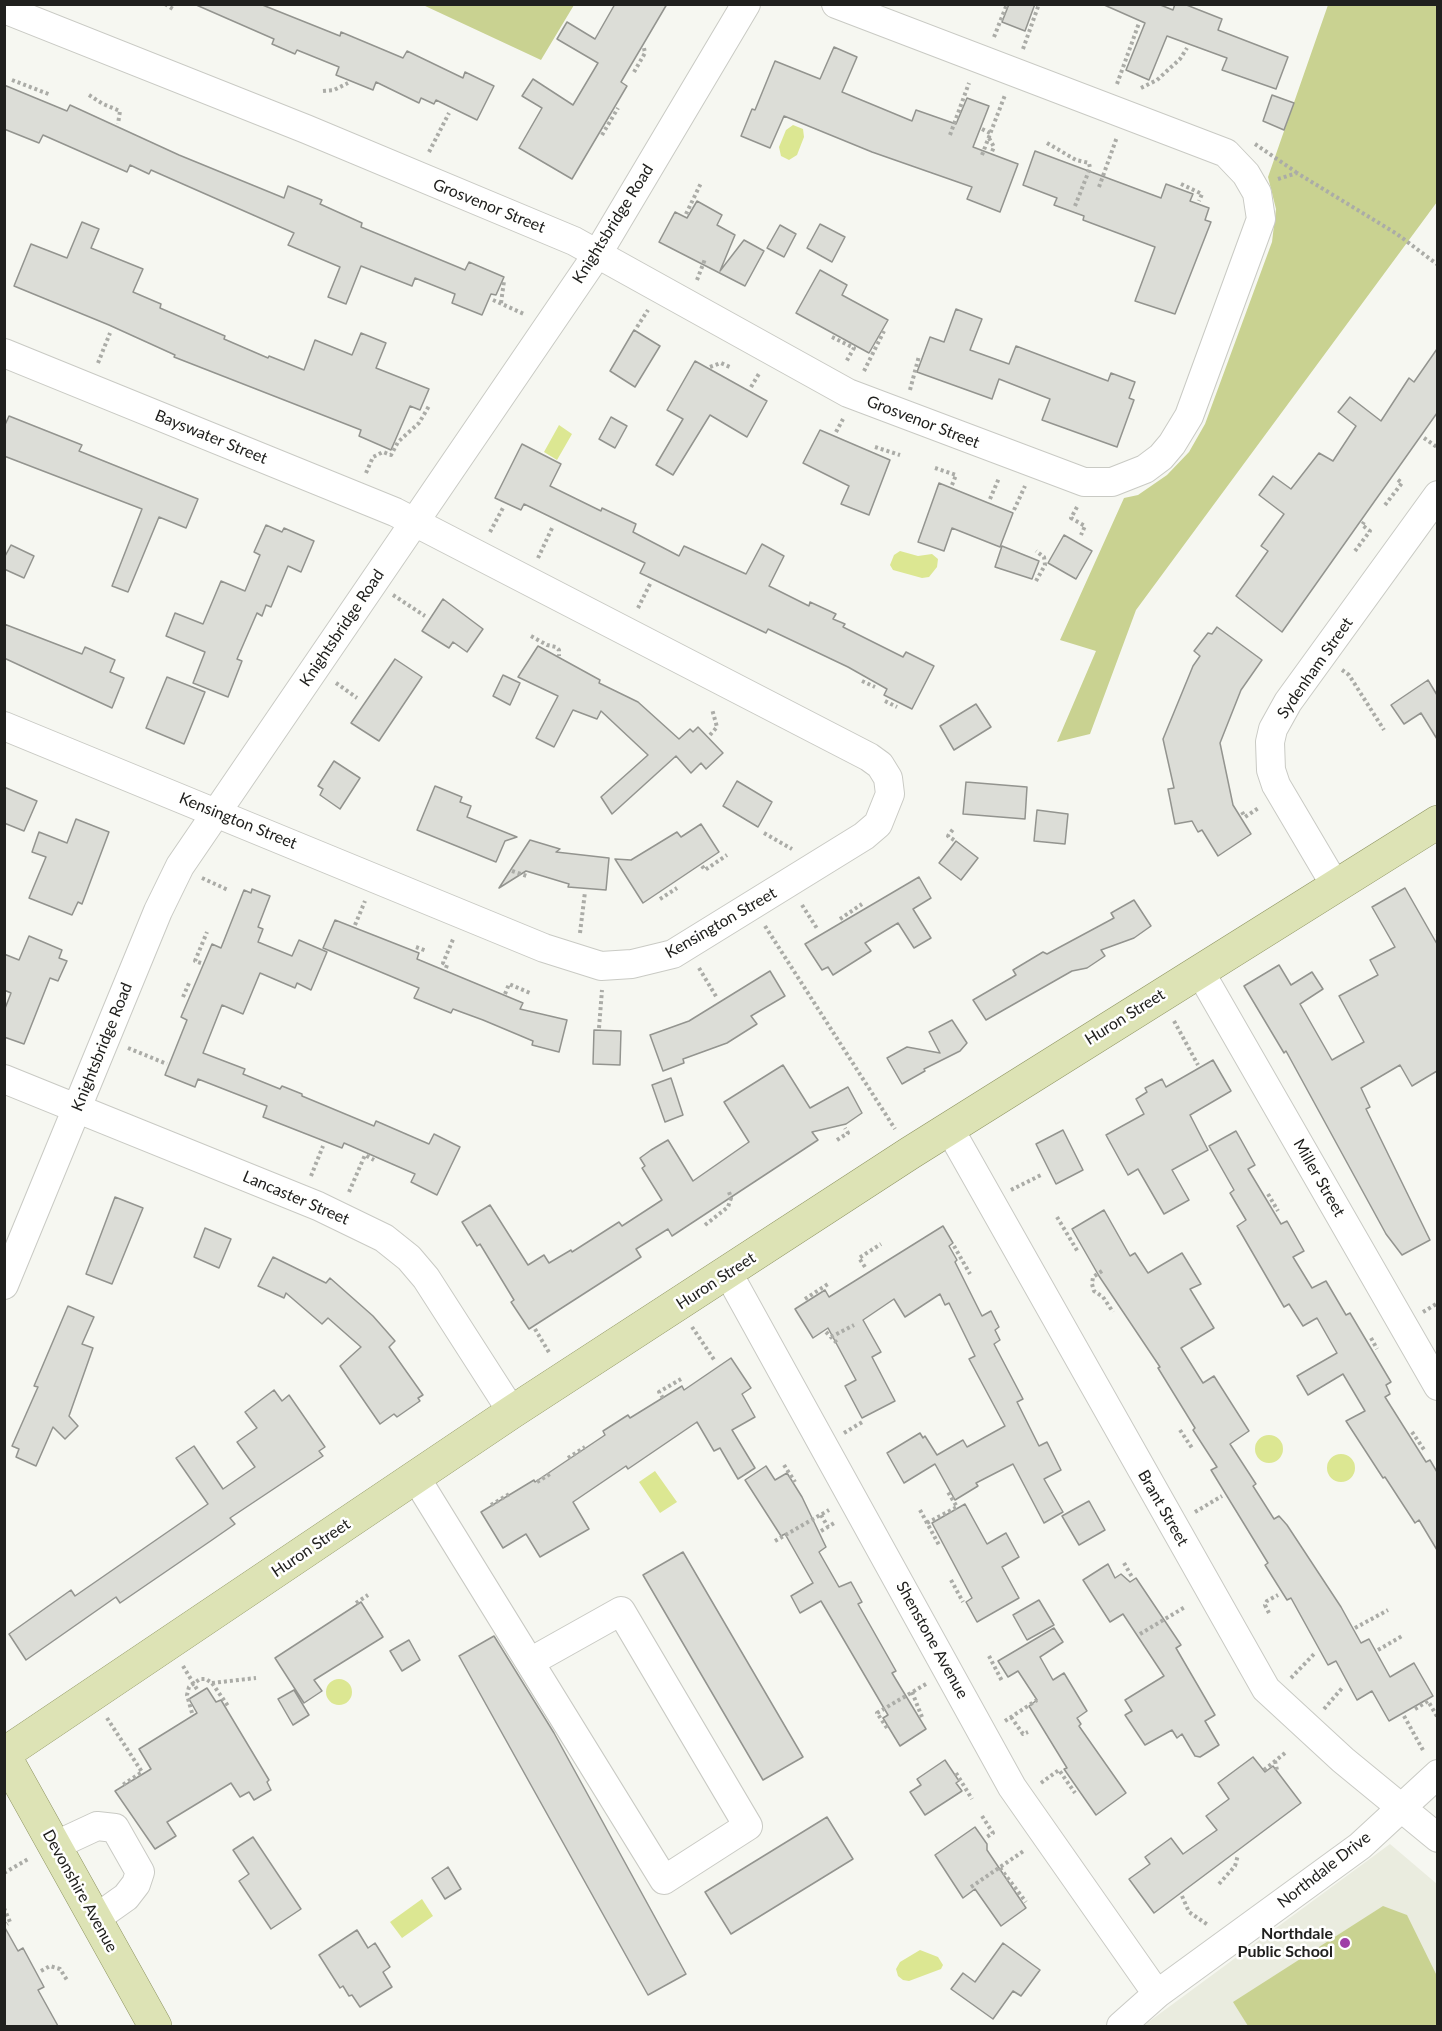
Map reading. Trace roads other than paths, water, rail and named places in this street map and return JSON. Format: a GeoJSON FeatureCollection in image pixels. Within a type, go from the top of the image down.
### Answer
{"type":"FeatureCollection","features":[{"type":"Feature","properties":{"kind":"main road","name":"Huron Street"},"geometry":{"type":"LineString","coordinates":[[4,1754],[512,1412],[728,1274],[910,1152],[1335,885],[1437,824]]}},
{"type":"Feature","properties":{"kind":"main road","name":"Devonshire Avenue"},"geometry":{"type":"LineString","coordinates":[[4,1754],[45,1850],[95,1919],[155,2026]]}},
{"type":"Feature","properties":{"kind":"street","name":"Knightsbridge Road"},"geometry":{"type":"LineString","coordinates":[[4,1285],[158,911],[180,867],[598,253],[746,4]]}},
{"type":"Feature","properties":{"kind":"street","name":"Grosvenor Street"},"geometry":{"type":"LineString","coordinates":[[4,9],[306,129],[598,253],[848,393],[1084,482],[1112,482],[1145,469],[1161,458],[1189,416],[1261,219],[1254,188],[1237,162],[1226,153],[836,4]]}},
{"type":"Feature","properties":{"kind":"street","name":"Bayswater Street"},"geometry":{"type":"LineString","coordinates":[[4,353],[395,512],[416,523]]}},
{"type":"Feature","properties":{"kind":"street","name":"Sydenham Street"},"geometry":{"type":"LineString","coordinates":[[1335,885],[1276,785],[1271,770],[1270,742],[1273,729],[1288,702],[1437,495]]}},
{"type":"Feature","properties":{"kind":"street","name":"Kensington Street"},"geometry":{"type":"LineString","coordinates":[[4,726],[544,948],[595,966],[632,964],[673,954],[864,836],[878,824],[890,795],[888,778],[880,765],[829,734],[416,523]]}},
{"type":"Feature","properties":{"kind":"street","name":"Miller Street"},"geometry":{"type":"LineString","coordinates":[[1200,970],[1437,1386]]}},
{"type":"Feature","properties":{"kind":"street","name":"Lancaster Street"},"geometry":{"type":"LineString","coordinates":[[4,1079],[318,1206],[384,1238],[409,1258],[426,1278],[512,1412]]}},
{"type":"Feature","properties":{"kind":"street","name":"Brant Street"},"geometry":{"type":"LineString","coordinates":[[949,1128],[1266,1689],[1343,1760],[1437,1838]]}},
{"type":"Feature","properties":{"kind":"street","name":"Shenstone Avenue"},"geometry":{"type":"LineString","coordinates":[[728,1274],[1012,1787],[1157,1994]]}},
{"type":"Feature","properties":{"kind":"street"},"geometry":{"type":"LineString","coordinates":[[416,1478],[664,1880],[748,1826],[621,1611],[530,1662]]}},
{"type":"Feature","properties":{"kind":"street","name":"Northdale Drive"},"geometry":{"type":"LineString","coordinates":[[1121,2026],[1157,1994],[1360,1846],[1400,1807],[1432,1765]]}},
{"type":"Feature","properties":{"kind":"street"},"geometry":{"type":"LineString","coordinates":[[45,1850],[97,1826],[115,1828],[140,1872],[136,1884],[126,1897],[95,1919]]}},
{"type":"Feature","properties":{"kind":"place","name":"Northdale Public School"},"geometry":{"type":"Point","coordinates":[1345,1943]}}]}
